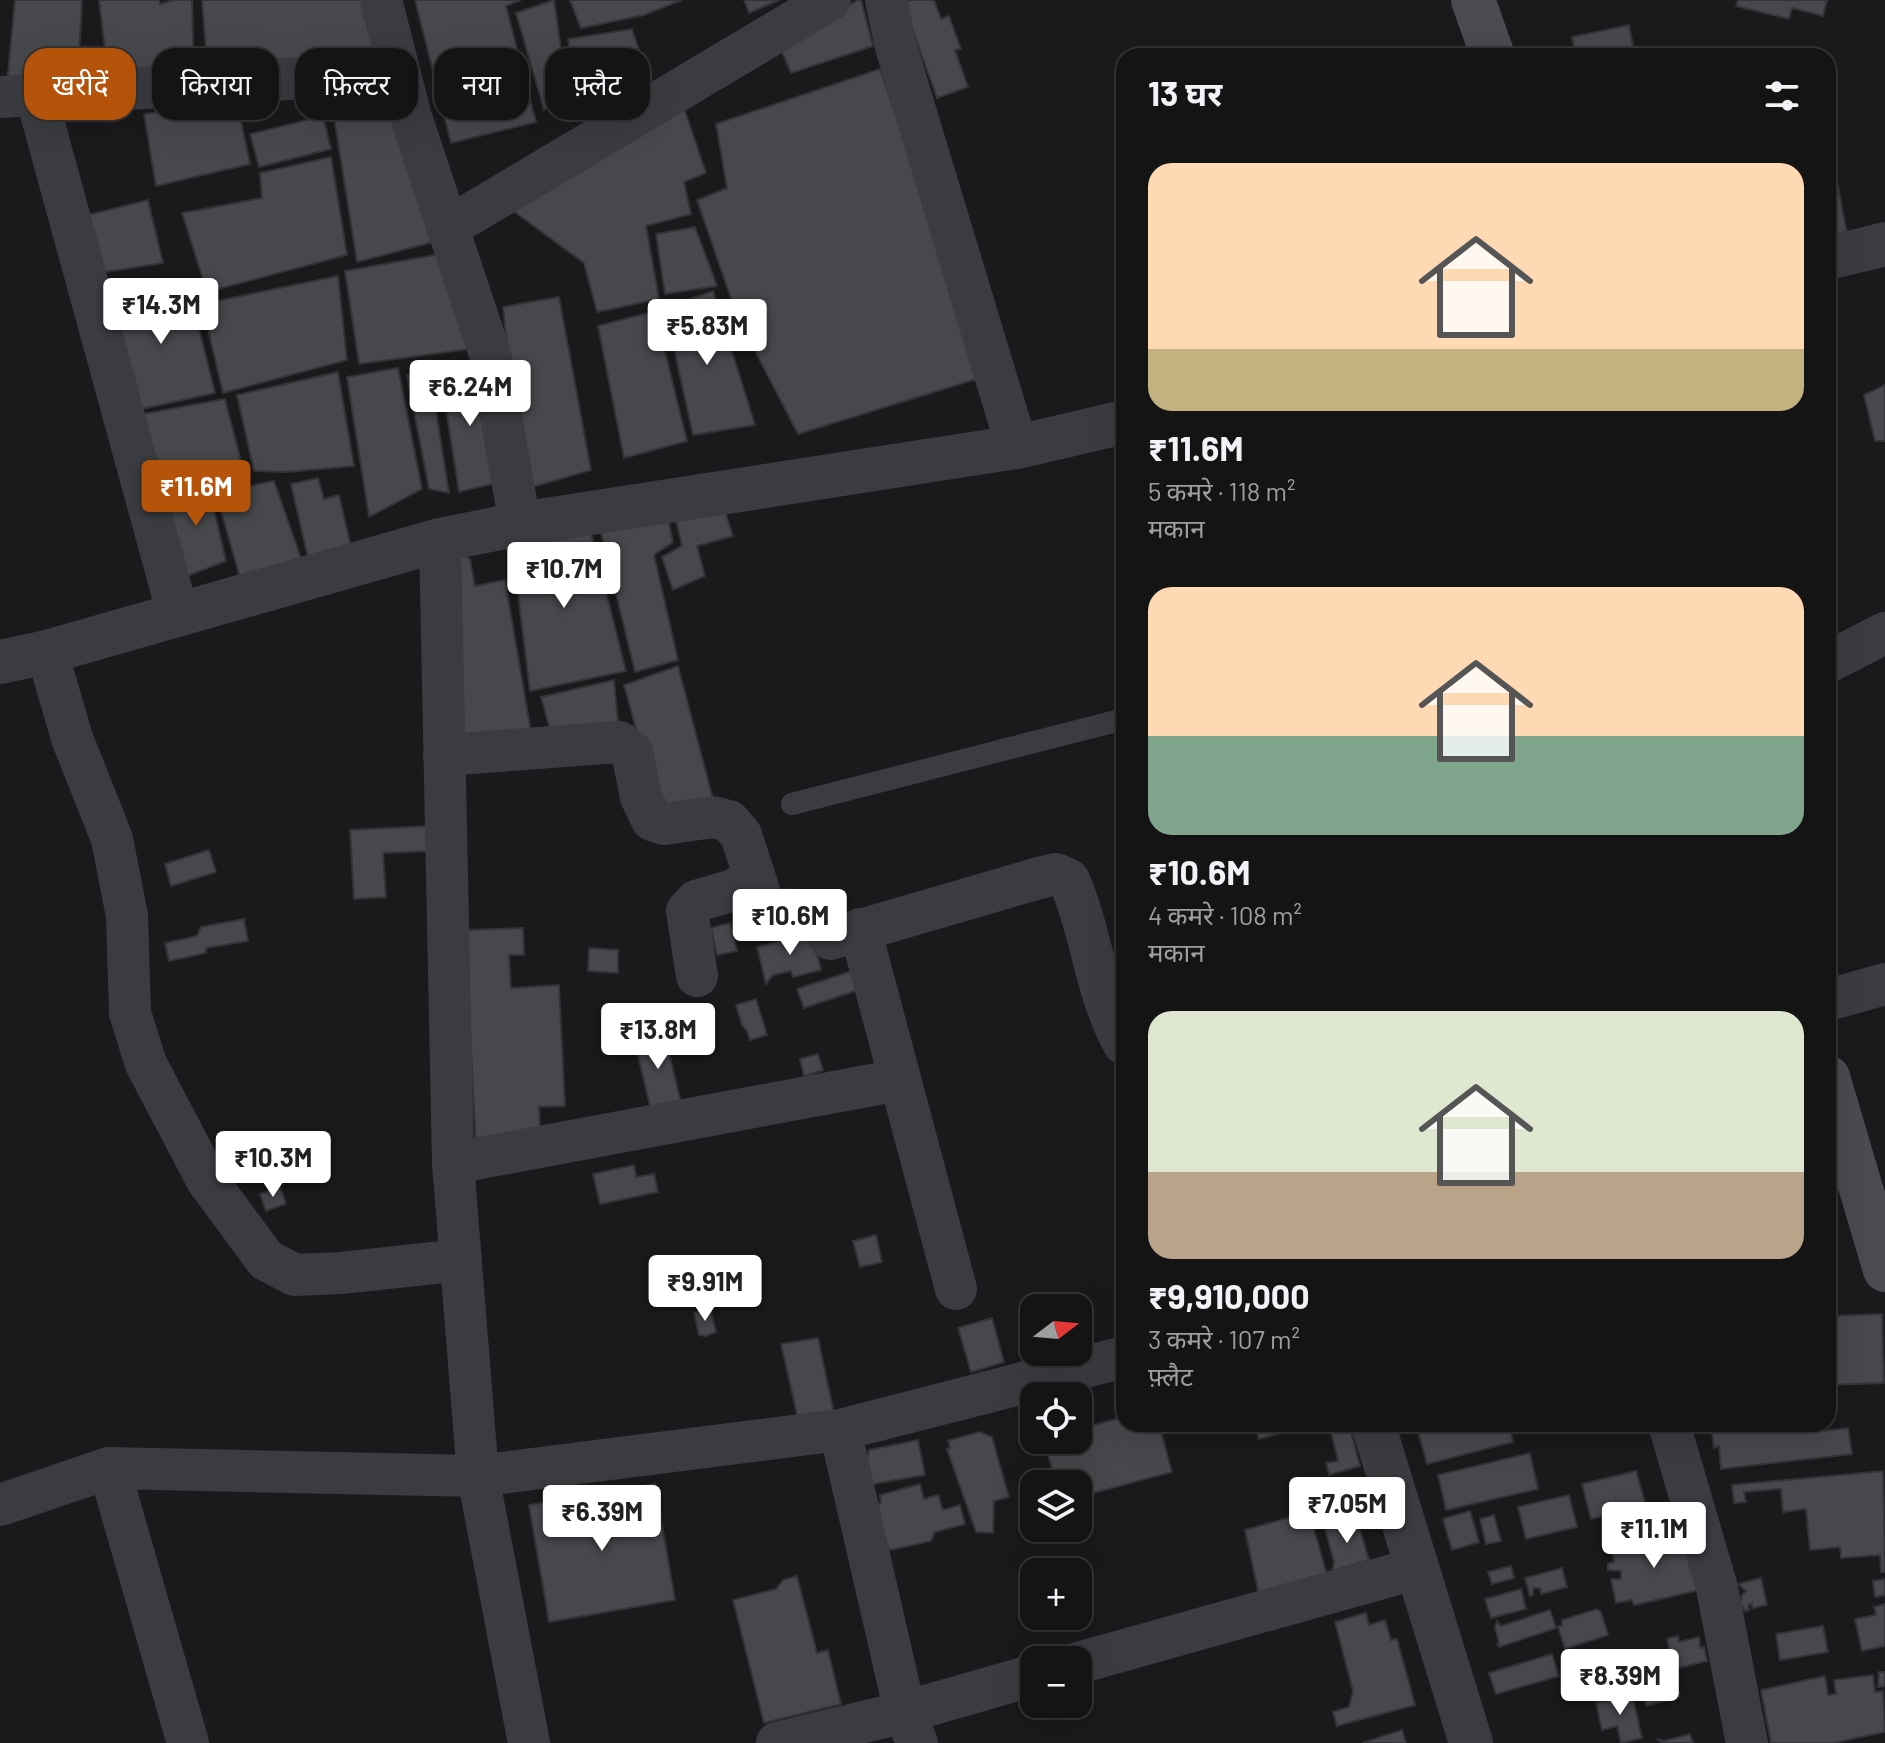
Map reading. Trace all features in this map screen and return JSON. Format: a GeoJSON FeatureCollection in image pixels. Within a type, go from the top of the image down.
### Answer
{"type":"FeatureCollection","features":[{"type":"Feature","properties":{"kind":"main road"},"geometry":{"type":"LineString","coordinates":[[1473,0],[1490,48]]}},
{"type":"Feature","properties":{"kind":"main road"},"geometry":{"type":"LineString","coordinates":[[1836,1135],[1842,1178],[1885,1270]]}},
{"type":"Feature","properties":{"kind":"street"},"geometry":{"type":"LineString","coordinates":[[381,0],[393,48]]}},
{"type":"Feature","properties":{"kind":"street"},"geometry":{"type":"LineString","coordinates":[[447,228],[830,0]]}},
{"type":"Feature","properties":{"kind":"street"},"geometry":{"type":"LineString","coordinates":[[886,0],[896,47],[1017,447]]}},
{"type":"Feature","properties":{"kind":"street"},"geometry":{"type":"LineString","coordinates":[[178,614],[18,96],[295,79]]}},
{"type":"Feature","properties":{"kind":"street"},"geometry":{"type":"LineString","coordinates":[[412,120],[490,354],[520,524]]}},
{"type":"Feature","properties":{"kind":"street"},"geometry":{"type":"LineString","coordinates":[[1836,256],[1885,244]]}},
{"type":"Feature","properties":{"kind":"street"},"geometry":{"type":"LineString","coordinates":[[0,662],[47,652],[440,540],[520,524],[1017,447],[1116,424]]}},
{"type":"Feature","properties":{"kind":"street"},"geometry":{"type":"LineString","coordinates":[[440,540],[453,1163],[478,1476],[529,1743]]}},
{"type":"Feature","properties":{"kind":"street"},"geometry":{"type":"LineString","coordinates":[[1836,658],[1885,633]]}},
{"type":"Feature","properties":{"kind":"street"},"geometry":{"type":"LineString","coordinates":[[47,652],[72,738],[112,839],[127,916],[130,1013],[146,1064],[207,1180],[266,1260],[295,1275],[461,1260]]}},
{"type":"Feature","properties":{"kind":"street"},"geometry":{"type":"LineString","coordinates":[[444,755],[619,742],[632,752],[641,797],[652,820],[664,824],[713,817],[729,821],[741,835],[765,909],[807,911],[820,920],[830,939],[1056,874],[1069,880],[1078,898],[1100,982],[1116,1023]]}},
{"type":"Feature","properties":{"kind":"street"},"geometry":{"type":"LineString","coordinates":[[697,976],[687,911],[696,901],[734,890],[754,876]]}},
{"type":"Feature","properties":{"kind":"street"},"geometry":{"type":"LineString","coordinates":[[860,929],[956,1289]]}},
{"type":"Feature","properties":{"kind":"street"},"geometry":{"type":"LineString","coordinates":[[1836,998],[1885,984]]}},
{"type":"Feature","properties":{"kind":"street"},"geometry":{"type":"LineString","coordinates":[[453,1163],[899,1080]]}},
{"type":"Feature","properties":{"kind":"street"},"geometry":{"type":"LineString","coordinates":[[0,1505],[109,1468],[478,1476],[840,1430],[1116,1359]]}},
{"type":"Feature","properties":{"kind":"street"},"geometry":{"type":"LineString","coordinates":[[840,1430],[911,1727]]}},
{"type":"Feature","properties":{"kind":"street"},"geometry":{"type":"LineString","coordinates":[[1376,1432],[1471,1743]]}},
{"type":"Feature","properties":{"kind":"street"},"geometry":{"type":"LineString","coordinates":[[1671,1432],[1717,1588],[1747,1743]]}},
{"type":"Feature","properties":{"kind":"street"},"geometry":{"type":"LineString","coordinates":[[109,1468],[188,1743]]}},
{"type":"Feature","properties":{"kind":"street"},"geometry":{"type":"LineString","coordinates":[[1092,1659],[1418,1568]]}},
{"type":"Feature","properties":{"kind":"street"},"geometry":{"type":"LineString","coordinates":[[777,1743],[911,1727],[1020,1681]]}},
{"type":"Feature","properties":{"kind":"lane"},"geometry":{"type":"LineString","coordinates":[[792,804],[1116,721]]}},
{"type":"Feature","properties":{"kind":"building"},"geometry":{"type":"Polygon","coordinates":[[[15,0],[82,0],[79,48],[24,48],[24,81],[7,83],[15,0]]]}},
{"type":"Feature","properties":{"kind":"building"},"geometry":{"type":"Polygon","coordinates":[[[99,0],[159,0],[160,4],[192,0],[193,48],[152,48],[152,72],[136,73],[136,48],[105,48],[99,0]]]}},
{"type":"Feature","properties":{"kind":"building"},"geometry":{"type":"Polygon","coordinates":[[[202,0],[367,0],[378,48],[295,48],[295,64],[279,66],[279,48],[206,48],[202,0]]]}},
{"type":"Feature","properties":{"kind":"building"},"geometry":{"type":"Polygon","coordinates":[[[415,0],[521,0],[506,6],[517,48],[434,48],[434,75],[415,0]]]}},
{"type":"Feature","properties":{"kind":"building"},"geometry":{"type":"Polygon","coordinates":[[[554,0],[561,48],[545,48],[544,110],[529,48],[526,48],[516,13],[554,0]]]}},
{"type":"Feature","properties":{"kind":"building"},"geometry":{"type":"Polygon","coordinates":[[[570,0],[682,0],[644,15],[581,28],[570,0]]]}},
{"type":"Feature","properties":{"kind":"building"},"geometry":{"type":"Polygon","coordinates":[[[744,0],[779,0],[749,13],[744,0]]]}},
{"type":"Feature","properties":{"kind":"building"},"geometry":{"type":"Polygon","coordinates":[[[861,0],[873,46],[791,73],[780,47],[861,0]]]}},
{"type":"Feature","properties":{"kind":"building"},"geometry":{"type":"Polygon","coordinates":[[[902,0],[934,0],[941,19],[949,16],[961,49],[955,50],[968,87],[937,98],[902,0]]]}},
{"type":"Feature","properties":{"kind":"building"},"geometry":{"type":"Polygon","coordinates":[[[1738,0],[1827,0],[1823,16],[1792,8],[1789,19],[1736,6],[1738,0]]]}},
{"type":"Feature","properties":{"kind":"building"},"geometry":{"type":"Polygon","coordinates":[[[1629,25],[1633,48],[1574,48],[1572,37],[1629,25]]]}},
{"type":"Feature","properties":{"kind":"building"},"geometry":{"type":"Polygon","coordinates":[[[632,29],[638,48],[569,48],[568,39],[632,29]]]}},
{"type":"Feature","properties":{"kind":"building"},"geometry":{"type":"Polygon","coordinates":[[[880,69],[986,376],[798,434],[753,347],[767,343],[748,326],[733,304],[697,200],[727,188],[716,124],[880,69]]]}},
{"type":"Feature","properties":{"kind":"building"},"geometry":{"type":"Polygon","coordinates":[[[529,95],[536,122],[451,143],[445,120],[529,120],[529,95]]]}},
{"type":"Feature","properties":{"kind":"building"},"geometry":{"type":"Polygon","coordinates":[[[684,108],[706,173],[684,182],[691,214],[646,226],[659,299],[597,312],[584,263],[505,205],[684,108]]]}},
{"type":"Feature","properties":{"kind":"building"},"geometry":{"type":"Polygon","coordinates":[[[152,113],[152,120],[241,120],[250,164],[156,186],[144,114],[152,113]]]}},
{"type":"Feature","properties":{"kind":"building"},"geometry":{"type":"Polygon","coordinates":[[[307,120],[324,120],[331,149],[259,167],[250,134],[307,120]]]}},
{"type":"Feature","properties":{"kind":"building"},"geometry":{"type":"Polygon","coordinates":[[[334,120],[406,120],[441,240],[357,262],[334,120]]]}},
{"type":"Feature","properties":{"kind":"building"},"geometry":{"type":"Polygon","coordinates":[[[331,157],[347,255],[207,292],[182,213],[262,198],[260,173],[331,157]]]}},
{"type":"Feature","properties":{"kind":"building"},"geometry":{"type":"Polygon","coordinates":[[[1836,176],[1847,233],[1836,235],[1836,176]]]}},
{"type":"Feature","properties":{"kind":"building"},"geometry":{"type":"Polygon","coordinates":[[[148,200],[163,263],[105,272],[84,216],[148,200]]]}},
{"type":"Feature","properties":{"kind":"building"},"geometry":{"type":"Polygon","coordinates":[[[695,227],[717,286],[665,294],[656,234],[695,227]]]}},
{"type":"Feature","properties":{"kind":"building"},"geometry":{"type":"Polygon","coordinates":[[[446,253],[470,349],[359,364],[345,271],[446,253]]]}},
{"type":"Feature","properties":{"kind":"building"},"geometry":{"type":"Polygon","coordinates":[[[338,276],[347,360],[223,393],[202,304],[338,276]]]}},
{"type":"Feature","properties":{"kind":"building"},"geometry":{"type":"Polygon","coordinates":[[[189,288],[215,393],[137,410],[105,292],[189,288]]]}},
{"type":"Feature","properties":{"kind":"building"},"geometry":{"type":"Polygon","coordinates":[[[713,291],[755,425],[693,435],[665,308],[713,291]]]}},
{"type":"Feature","properties":{"kind":"building"},"geometry":{"type":"Polygon","coordinates":[[[559,297],[591,470],[522,490],[503,307],[559,297]]]}},
{"type":"Feature","properties":{"kind":"building"},"geometry":{"type":"Polygon","coordinates":[[[655,311],[687,441],[624,458],[598,326],[655,311]]]}},
{"type":"Feature","properties":{"kind":"building"},"geometry":{"type":"Polygon","coordinates":[[[478,363],[503,481],[459,492],[440,370],[478,363]]]}},
{"type":"Feature","properties":{"kind":"building"},"geometry":{"type":"Polygon","coordinates":[[[398,368],[422,489],[369,517],[347,377],[398,368]]]}},
{"type":"Feature","properties":{"kind":"building"},"geometry":{"type":"Polygon","coordinates":[[[338,372],[354,466],[286,472],[254,471],[237,395],[338,372]]]}},
{"type":"Feature","properties":{"kind":"building"},"geometry":{"type":"Polygon","coordinates":[[[430,373],[449,493],[429,489],[407,375],[430,373]]]}},
{"type":"Feature","properties":{"kind":"building"},"geometry":{"type":"Polygon","coordinates":[[[1885,385],[1885,441],[1875,441],[1864,395],[1885,385]]]}},
{"type":"Feature","properties":{"kind":"building"},"geometry":{"type":"Polygon","coordinates":[[[225,399],[243,469],[162,482],[143,414],[225,399]]]}},
{"type":"Feature","properties":{"kind":"building"},"geometry":{"type":"Polygon","coordinates":[[[318,478],[324,499],[339,495],[352,551],[309,562],[291,484],[318,478]]]}},
{"type":"Feature","properties":{"kind":"building"},"geometry":{"type":"Polygon","coordinates":[[[207,480],[226,561],[187,576],[166,495],[207,480]]]}},
{"type":"Feature","properties":{"kind":"building"},"geometry":{"type":"Polygon","coordinates":[[[274,481],[301,558],[240,578],[216,493],[274,481]]]}},
{"type":"Feature","properties":{"kind":"building"},"geometry":{"type":"Polygon","coordinates":[[[722,502],[733,536],[697,546],[705,576],[673,590],[662,557],[682,546],[674,512],[722,502]]]}},
{"type":"Feature","properties":{"kind":"building"},"geometry":{"type":"Polygon","coordinates":[[[667,514],[673,542],[654,555],[678,660],[635,672],[600,528],[667,514]]]}},
{"type":"Feature","properties":{"kind":"building"},"geometry":{"type":"Polygon","coordinates":[[[590,529],[626,671],[530,691],[511,537],[590,529]]]}},
{"type":"Feature","properties":{"kind":"building"},"geometry":{"type":"Polygon","coordinates":[[[450,548],[470,559],[475,586],[505,580],[531,732],[461,742],[450,548]]]}},
{"type":"Feature","properties":{"kind":"building"},"geometry":{"type":"Polygon","coordinates":[[[678,666],[713,799],[659,813],[624,685],[678,666]]]}},
{"type":"Feature","properties":{"kind":"building"},"geometry":{"type":"Polygon","coordinates":[[[614,680],[619,731],[552,737],[541,697],[614,680]]]}},
{"type":"Feature","properties":{"kind":"building"},"geometry":{"type":"Polygon","coordinates":[[[427,826],[428,851],[383,853],[386,897],[354,899],[350,830],[427,826]]]}},
{"type":"Feature","properties":{"kind":"building"},"geometry":{"type":"Polygon","coordinates":[[[209,850],[216,872],[171,886],[165,864],[209,850]]]}},
{"type":"Feature","properties":{"kind":"building"},"geometry":{"type":"Polygon","coordinates":[[[244,919],[248,941],[206,948],[206,953],[169,961],[165,943],[197,936],[201,927],[244,919]]]}},
{"type":"Feature","properties":{"kind":"building"},"geometry":{"type":"Polygon","coordinates":[[[730,923],[737,951],[717,955],[711,928],[730,923]]]}},
{"type":"Feature","properties":{"kind":"building"},"geometry":{"type":"Polygon","coordinates":[[[523,928],[524,955],[509,955],[511,988],[559,985],[565,1106],[539,1107],[541,1146],[476,1149],[465,930],[523,928]]]}},
{"type":"Feature","properties":{"kind":"building"},"geometry":{"type":"Polygon","coordinates":[[[812,933],[821,970],[793,977],[791,971],[773,975],[766,984],[757,947],[812,933]]]}},
{"type":"Feature","properties":{"kind":"building"},"geometry":{"type":"Polygon","coordinates":[[[589,948],[618,950],[618,973],[588,971],[589,948]]]}},
{"type":"Feature","properties":{"kind":"building"},"geometry":{"type":"Polygon","coordinates":[[[858,969],[864,988],[804,1008],[797,989],[858,969]]]}},
{"type":"Feature","properties":{"kind":"building"},"geometry":{"type":"Polygon","coordinates":[[[756,999],[767,1035],[750,1040],[736,1005],[756,999]]]}},
{"type":"Feature","properties":{"kind":"building"},"geometry":{"type":"Polygon","coordinates":[[[661,1018],[684,1116],[654,1123],[631,1026],[661,1018]]]}},
{"type":"Feature","properties":{"kind":"building"},"geometry":{"type":"Polygon","coordinates":[[[818,1054],[823,1070],[804,1076],[800,1059],[818,1054]]]}},
{"type":"Feature","properties":{"kind":"building"},"geometry":{"type":"Polygon","coordinates":[[[634,1165],[636,1177],[654,1174],[658,1192],[600,1204],[593,1174],[634,1165]]]}},
{"type":"Feature","properties":{"kind":"building"},"geometry":{"type":"Polygon","coordinates":[[[280,1187],[286,1204],[266,1211],[260,1194],[280,1187]]]}},
{"type":"Feature","properties":{"kind":"building"},"geometry":{"type":"Polygon","coordinates":[[[876,1235],[882,1262],[860,1267],[853,1241],[876,1235]]]}},
{"type":"Feature","properties":{"kind":"building"},"geometry":{"type":"Polygon","coordinates":[[[710,1308],[716,1332],[699,1335],[694,1313],[710,1308]]]}},
{"type":"Feature","properties":{"kind":"building"},"geometry":{"type":"Polygon","coordinates":[[[1882,1314],[1884,1383],[1836,1385],[1836,1316],[1882,1314]]]}},
{"type":"Feature","properties":{"kind":"building"},"geometry":{"type":"Polygon","coordinates":[[[992,1318],[1004,1362],[971,1372],[958,1328],[992,1318]]]}},
{"type":"Feature","properties":{"kind":"building"},"geometry":{"type":"Polygon","coordinates":[[[818,1338],[834,1413],[799,1423],[781,1344],[818,1338]]]}},
{"type":"Feature","properties":{"kind":"building"},"geometry":{"type":"Polygon","coordinates":[[[1116,1419],[1116,1432],[1161,1432],[1172,1472],[1092,1493],[1092,1470],[1052,1470],[1048,1454],[1092,1454],[1092,1425],[1116,1419]]]}},
{"type":"Feature","properties":{"kind":"building"},"geometry":{"type":"Polygon","coordinates":[[[1848,1428],[1852,1454],[1721,1469],[1719,1446],[1714,1448],[1712,1432],[1836,1432],[1836,1429],[1848,1428]]]}},
{"type":"Feature","properties":{"kind":"building"},"geometry":{"type":"Polygon","coordinates":[[[979,1432],[992,1437],[1009,1497],[994,1501],[993,1533],[976,1532],[947,1449],[950,1448],[948,1441],[979,1432]]]}},
{"type":"Feature","properties":{"kind":"building"},"geometry":{"type":"Polygon","coordinates":[[[1257,1432],[1285,1432],[1259,1439],[1257,1432]]]}},
{"type":"Feature","properties":{"kind":"building"},"geometry":{"type":"Polygon","coordinates":[[[1331,1432],[1351,1432],[1360,1466],[1329,1475],[1326,1463],[1338,1461],[1331,1432]]]}},
{"type":"Feature","properties":{"kind":"building"},"geometry":{"type":"Polygon","coordinates":[[[1418,1432],[1511,1432],[1513,1442],[1427,1464],[1418,1432]]]}},
{"type":"Feature","properties":{"kind":"building"},"geometry":{"type":"Polygon","coordinates":[[[918,1440],[925,1475],[873,1484],[864,1472],[869,1450],[918,1440]]]}},
{"type":"Feature","properties":{"kind":"building"},"geometry":{"type":"Polygon","coordinates":[[[1530,1453],[1538,1489],[1446,1510],[1438,1475],[1530,1453]]]}},
{"type":"Feature","properties":{"kind":"building"},"geometry":{"type":"Polygon","coordinates":[[[1636,1471],[1646,1506],[1591,1519],[1582,1484],[1636,1471]]]}},
{"type":"Feature","properties":{"kind":"building"},"geometry":{"type":"Polygon","coordinates":[[[1883,1471],[1885,1572],[1881,1572],[1880,1555],[1841,1558],[1840,1547],[1810,1550],[1806,1509],[1783,1512],[1781,1489],[1744,1492],[1746,1502],[1734,1503],[1732,1485],[1883,1471]]]}},
{"type":"Feature","properties":{"kind":"building"},"geometry":{"type":"Polygon","coordinates":[[[655,1484],[675,1600],[549,1622],[529,1505],[655,1484]]]}},
{"type":"Feature","properties":{"kind":"building"},"geometry":{"type":"Polygon","coordinates":[[[920,1484],[924,1499],[938,1495],[943,1510],[960,1505],[965,1524],[935,1532],[931,1541],[891,1550],[885,1545],[871,1505],[881,1503],[880,1495],[920,1484]]]}},
{"type":"Feature","properties":{"kind":"building"},"geometry":{"type":"Polygon","coordinates":[[[1351,1487],[1358,1512],[1328,1520],[1322,1512],[1318,1496],[1351,1487]]]}},
{"type":"Feature","properties":{"kind":"building"},"geometry":{"type":"Polygon","coordinates":[[[1569,1495],[1577,1527],[1526,1539],[1518,1507],[1569,1495]]]}},
{"type":"Feature","properties":{"kind":"building"},"geometry":{"type":"Polygon","coordinates":[[[1470,1511],[1479,1542],[1452,1550],[1443,1519],[1470,1511]]]}},
{"type":"Feature","properties":{"kind":"building"},"geometry":{"type":"Polygon","coordinates":[[[1309,1512],[1330,1585],[1261,1604],[1245,1530],[1309,1512]]]}},
{"type":"Feature","properties":{"kind":"building"},"geometry":{"type":"Polygon","coordinates":[[[1494,1515],[1501,1541],[1486,1544],[1480,1519],[1494,1515]]]}},
{"type":"Feature","properties":{"kind":"building"},"geometry":{"type":"Polygon","coordinates":[[[1357,1520],[1369,1560],[1332,1571],[1334,1562],[1325,1529],[1357,1520]]]}},
{"type":"Feature","properties":{"kind":"building"},"geometry":{"type":"Polygon","coordinates":[[[1686,1532],[1700,1590],[1634,1605],[1632,1600],[1616,1603],[1611,1579],[1621,1579],[1621,1571],[1608,1570],[1608,1564],[1614,1562],[1612,1549],[1686,1532]]]}},
{"type":"Feature","properties":{"kind":"building"},"geometry":{"type":"Polygon","coordinates":[[[1511,1566],[1514,1578],[1492,1584],[1488,1572],[1511,1566]]]}},
{"type":"Feature","properties":{"kind":"building"},"geometry":{"type":"Polygon","coordinates":[[[1562,1568],[1567,1587],[1541,1594],[1540,1588],[1533,1588],[1533,1595],[1530,1596],[1525,1578],[1562,1568]]]}},
{"type":"Feature","properties":{"kind":"building"},"geometry":{"type":"Polygon","coordinates":[[[797,1576],[817,1653],[828,1650],[841,1704],[764,1723],[733,1600],[776,1589],[783,1580],[797,1576]]]}},
{"type":"Feature","properties":{"kind":"building"},"geometry":{"type":"Polygon","coordinates":[[[1761,1578],[1767,1605],[1752,1608],[1752,1603],[1745,1611],[1742,1605],[1737,1606],[1736,1603],[1741,1601],[1746,1591],[1738,1584],[1761,1578]]]}},
{"type":"Feature","properties":{"kind":"building"},"geometry":{"type":"Polygon","coordinates":[[[1885,1579],[1885,1595],[1875,1597],[1873,1581],[1885,1579]]]}},
{"type":"Feature","properties":{"kind":"building"},"geometry":{"type":"Polygon","coordinates":[[[1521,1589],[1526,1609],[1491,1618],[1485,1599],[1521,1589]]]}},
{"type":"Feature","properties":{"kind":"building"},"geometry":{"type":"Polygon","coordinates":[[[1885,1604],[1885,1646],[1862,1651],[1855,1619],[1876,1615],[1874,1607],[1885,1604]]]}},
{"type":"Feature","properties":{"kind":"building"},"geometry":{"type":"Polygon","coordinates":[[[1597,1609],[1601,1612],[1608,1635],[1565,1649],[1558,1626],[1562,1626],[1562,1620],[1597,1609]]]}},
{"type":"Feature","properties":{"kind":"building"},"geometry":{"type":"Polygon","coordinates":[[[1550,1610],[1556,1628],[1499,1647],[1495,1627],[1497,1621],[1501,1626],[1550,1610]]]}},
{"type":"Feature","properties":{"kind":"building"},"geometry":{"type":"Polygon","coordinates":[[[1366,1613],[1369,1625],[1385,1620],[1391,1640],[1397,1639],[1415,1705],[1337,1726],[1333,1712],[1349,1707],[1353,1691],[1335,1622],[1366,1613]]]}},
{"type":"Feature","properties":{"kind":"building"},"geometry":{"type":"Polygon","coordinates":[[[1823,1626],[1828,1652],[1780,1660],[1776,1634],[1823,1626]]]}},
{"type":"Feature","properties":{"kind":"building"},"geometry":{"type":"Polygon","coordinates":[[[1678,1636],[1679,1642],[1699,1637],[1700,1648],[1704,1647],[1707,1661],[1674,1669],[1667,1639],[1678,1636]]]}},
{"type":"Feature","properties":{"kind":"building"},"geometry":{"type":"Polygon","coordinates":[[[1552,1654],[1559,1676],[1496,1694],[1489,1673],[1552,1654]]]}},
{"type":"Feature","properties":{"kind":"building"},"geometry":{"type":"Polygon","coordinates":[[[1671,1661],[1680,1697],[1646,1706],[1637,1670],[1671,1661]]]}},
{"type":"Feature","properties":{"kind":"building"},"geometry":{"type":"Polygon","coordinates":[[[1879,1672],[1885,1672],[1885,1686],[1878,1687],[1879,1672]]]}},
{"type":"Feature","properties":{"kind":"building"},"geometry":{"type":"Polygon","coordinates":[[[1873,1675],[1875,1692],[1883,1691],[1885,1732],[1833,1743],[1771,1743],[1761,1690],[1825,1676],[1828,1695],[1836,1694],[1834,1680],[1873,1675]]]}},
{"type":"Feature","properties":{"kind":"building"},"geometry":{"type":"Polygon","coordinates":[[[1632,1694],[1642,1738],[1621,1743],[1617,1726],[1602,1730],[1596,1703],[1632,1694]]]}},
{"type":"Feature","properties":{"kind":"building"},"geometry":{"type":"Polygon","coordinates":[[[1402,1730],[1406,1743],[1362,1743],[1402,1730]]]}},
{"type":"Feature","properties":{"kind":"building"},"geometry":{"type":"Polygon","coordinates":[[[1690,1734],[1693,1743],[1662,1743],[1657,1739],[1664,1741],[1690,1734]]]}}]}
